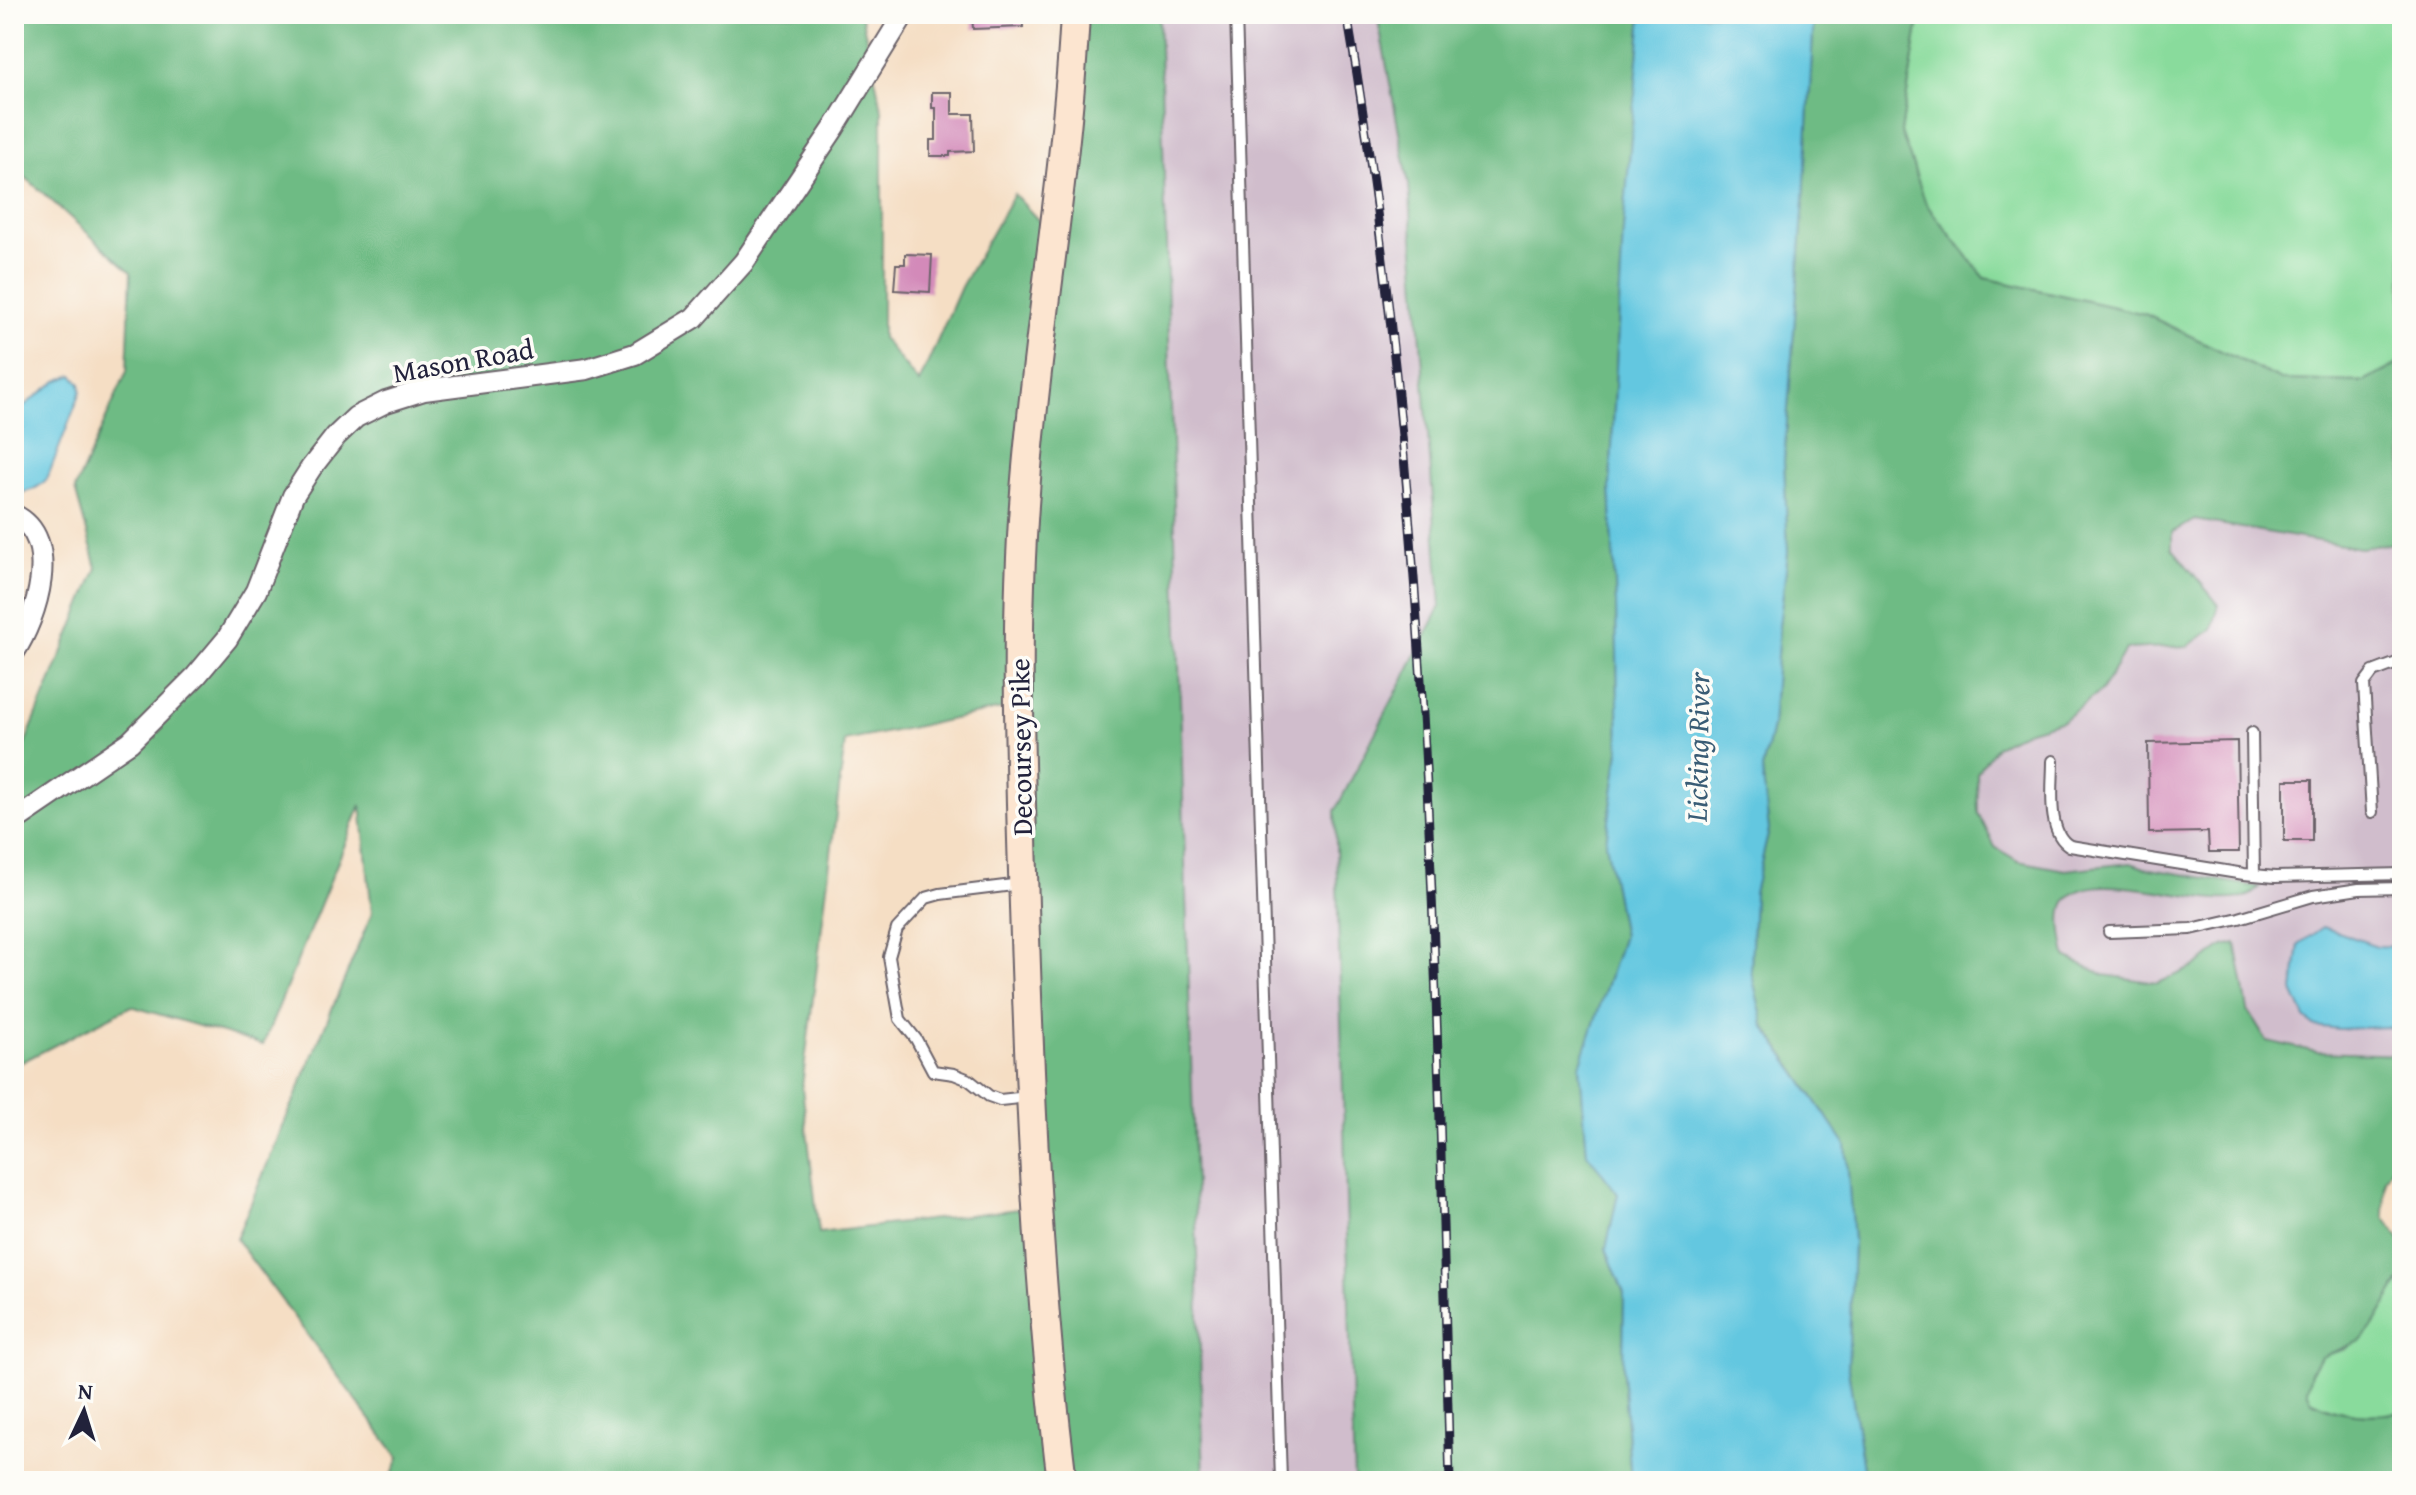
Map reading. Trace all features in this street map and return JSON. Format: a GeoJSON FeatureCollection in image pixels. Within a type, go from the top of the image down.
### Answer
{"type":"FeatureCollection","features":[{"type":"Feature","properties":{"kind":"main road","name":"Decoursey Pike"},"geometry":{"type":"LineString","coordinates":[[1062,1481],[1048,1367],[1035,1207],[1017,629],[1035,380],[1068,119],[1075,14]]}},
{"type":"Feature","properties":{"kind":"street","name":"Mason Road"},"geometry":{"type":"LineString","coordinates":[[14,821],[130,742],[196,676],[227,639],[256,591],[293,496],[336,436],[356,417],[386,402],[424,390],[587,369],[635,354],[694,318],[744,262],[834,128],[904,14]]}},
{"type":"Feature","properties":{"kind":"street"},"geometry":{"type":"LineString","coordinates":[[14,515],[32,530],[38,541],[41,577],[31,618],[14,652]]}},
{"type":"Feature","properties":{"kind":"lane"},"geometry":{"type":"LineString","coordinates":[[1236,14],[1281,1481]]}},
{"type":"Feature","properties":{"kind":"lane"},"geometry":{"type":"LineString","coordinates":[[2372,812],[2364,684],[2373,672],[2402,661]]}},
{"type":"Feature","properties":{"kind":"lane"},"geometry":{"type":"LineString","coordinates":[[2252,733],[2254,875]]}},
{"type":"Feature","properties":{"kind":"lane"},"geometry":{"type":"LineString","coordinates":[[2053,761],[2054,829],[2061,841],[2070,846],[2254,875],[2402,874]]}},
{"type":"Feature","properties":{"kind":"lane"},"geometry":{"type":"LineString","coordinates":[[1023,883],[926,898],[897,929],[889,957],[900,1019],[916,1039],[933,1071],[969,1080],[989,1096],[1000,1100],[1030,1097]]}},
{"type":"Feature","properties":{"kind":"lane"},"geometry":{"type":"LineString","coordinates":[[2109,932],[2191,929],[2313,896],[2359,889],[2402,888]]}},
{"type":"Feature","properties":{"kind":"shaded area"},"geometry":{"type":"Polygon","coordinates":[[[1075,14],[1377,14],[1409,185],[1441,606],[1335,811],[1354,1481],[1062,1481],[1075,14]]]}},
{"type":"Feature","properties":{"kind":"shaded area"},"geometry":{"type":"Polygon","coordinates":[[[2195,520],[2360,548],[2402,542],[2402,1055],[2317,1052],[2267,1041],[2248,1010],[2235,943],[2223,946],[2195,967],[2158,983],[2104,975],[2066,957],[2063,904],[2074,891],[2100,885],[2224,899],[2259,887],[2131,863],[2065,870],[2018,861],[1995,847],[1978,813],[1977,773],[1996,746],[2026,731],[2063,720],[2102,690],[2126,649],[2154,646],[2189,571],[2171,548],[2171,533],[2195,520]]]}},
{"type":"Feature","properties":{"kind":"green space"},"geometry":{"type":"Polygon","coordinates":[[[14,14],[861,14],[882,110],[882,338],[919,383],[961,287],[1014,194],[1054,237],[1075,14],[1159,14],[1204,1481],[389,1481],[399,1458],[236,1239],[372,913],[361,805],[263,1045],[131,1006],[14,1066],[14,753],[22,751],[97,568],[75,489],[127,371],[131,272],[14,167],[14,14]],[[1017,706],[845,741],[802,1087],[819,1233],[1035,1207],[1017,706]]]}},
{"type":"Feature","properties":{"kind":"green space"},"geometry":{"type":"Polygon","coordinates":[[[1377,14],[1642,14],[1623,230],[1610,485],[1619,751],[1606,842],[1623,936],[1580,1066],[1587,1153],[1618,1194],[1606,1249],[1624,1293],[1623,1373],[1631,1481],[1354,1481],[1335,811],[1441,606],[1409,185],[1377,14]]]}},
{"type":"Feature","properties":{"kind":"green space"},"geometry":{"type":"Polygon","coordinates":[[[1814,14],[1920,14],[1901,132],[1926,204],[1985,278],[2145,314],[2281,380],[2364,382],[2402,362],[2402,542],[2360,548],[2195,520],[2172,532],[2172,548],[2219,605],[2212,629],[2188,646],[2126,649],[2102,690],[2063,720],[2026,731],[1996,746],[1977,773],[1978,813],[1995,847],[2018,861],[2065,870],[2131,863],[2259,887],[2250,895],[2233,899],[2125,887],[2099,886],[2079,891],[2063,907],[2066,957],[2104,975],[2158,983],[2195,967],[2223,946],[2236,943],[2248,1010],[2267,1041],[2317,1052],[2402,1055],[2402,1149],[2385,1179],[2384,1217],[2402,1242],[2402,1277],[2361,1341],[2321,1357],[2311,1372],[2307,1390],[2312,1401],[2345,1412],[2367,1415],[2402,1412],[2402,1481],[1865,1481],[1848,1369],[1853,1242],[1846,1145],[1764,1025],[1751,971],[1754,893],[1769,830],[1762,769],[1772,727],[1788,552],[1784,461],[1804,200],[1814,14]]]}},
{"type":"Feature","properties":{"kind":"green space"},"geometry":{"type":"Polygon","coordinates":[[[1920,14],[2402,14],[2402,362],[2364,382],[2281,380],[2145,314],[1985,278],[1926,204],[1901,132],[1920,14]]]}},
{"type":"Feature","properties":{"kind":"green space"},"geometry":{"type":"Polygon","coordinates":[[[2402,1277],[2402,1412],[2356,1414],[2312,1401],[2307,1390],[2311,1372],[2322,1356],[2346,1349],[2374,1325],[2402,1277]]]}},
{"type":"Feature","properties":{"kind":"water","name":"Licking River"},"geometry":{"type":"Polygon","coordinates":[[[1642,14],[1814,14],[1804,200],[1784,461],[1788,552],[1772,727],[1762,769],[1769,830],[1754,893],[1751,971],[1764,1026],[1846,1145],[1853,1242],[1848,1369],[1865,1481],[1631,1481],[1623,1373],[1624,1293],[1606,1249],[1618,1194],[1587,1153],[1580,1066],[1623,936],[1606,842],[1619,751],[1610,486],[1623,230],[1642,14]]]}},
{"type":"Feature","properties":{"kind":"water"},"geometry":{"type":"Polygon","coordinates":[[[73,375],[80,383],[81,391],[47,479],[32,490],[14,493],[14,413],[57,381],[73,375]]]}},
{"type":"Feature","properties":{"kind":"water"},"geometry":{"type":"Polygon","coordinates":[[[2323,927],[2377,946],[2402,947],[2402,1029],[2339,1029],[2314,1026],[2305,1018],[2293,991],[2299,944],[2323,927]]]}},
{"type":"Feature","properties":{"kind":"building"},"geometry":{"type":"Polygon","coordinates":[[[972,14],[1022,14],[1023,27],[973,29],[972,14]]]}},
{"type":"Feature","properties":{"kind":"building"},"geometry":{"type":"Polygon","coordinates":[[[932,92],[952,92],[952,114],[973,114],[974,151],[930,156],[930,140],[936,140],[936,108],[932,108],[932,92]]]}},
{"type":"Feature","properties":{"kind":"building"},"geometry":{"type":"Polygon","coordinates":[[[905,254],[932,255],[930,292],[894,290],[896,264],[905,264],[905,254]]]}},
{"type":"Feature","properties":{"kind":"building"},"geometry":{"type":"Polygon","coordinates":[[[2237,741],[2239,852],[2209,852],[2208,832],[2149,833],[2148,743],[2237,741]]]}},
{"type":"Feature","properties":{"kind":"building"},"geometry":{"type":"Polygon","coordinates":[[[2284,780],[2312,780],[2312,841],[2284,841],[2284,780]]]}},
{"type":"Feature","properties":{"kind":"railway"},"geometry":{"type":"LineString","coordinates":[[1347,14],[1375,196],[1397,378],[1413,562],[1433,929],[1450,1481]]}}]}
